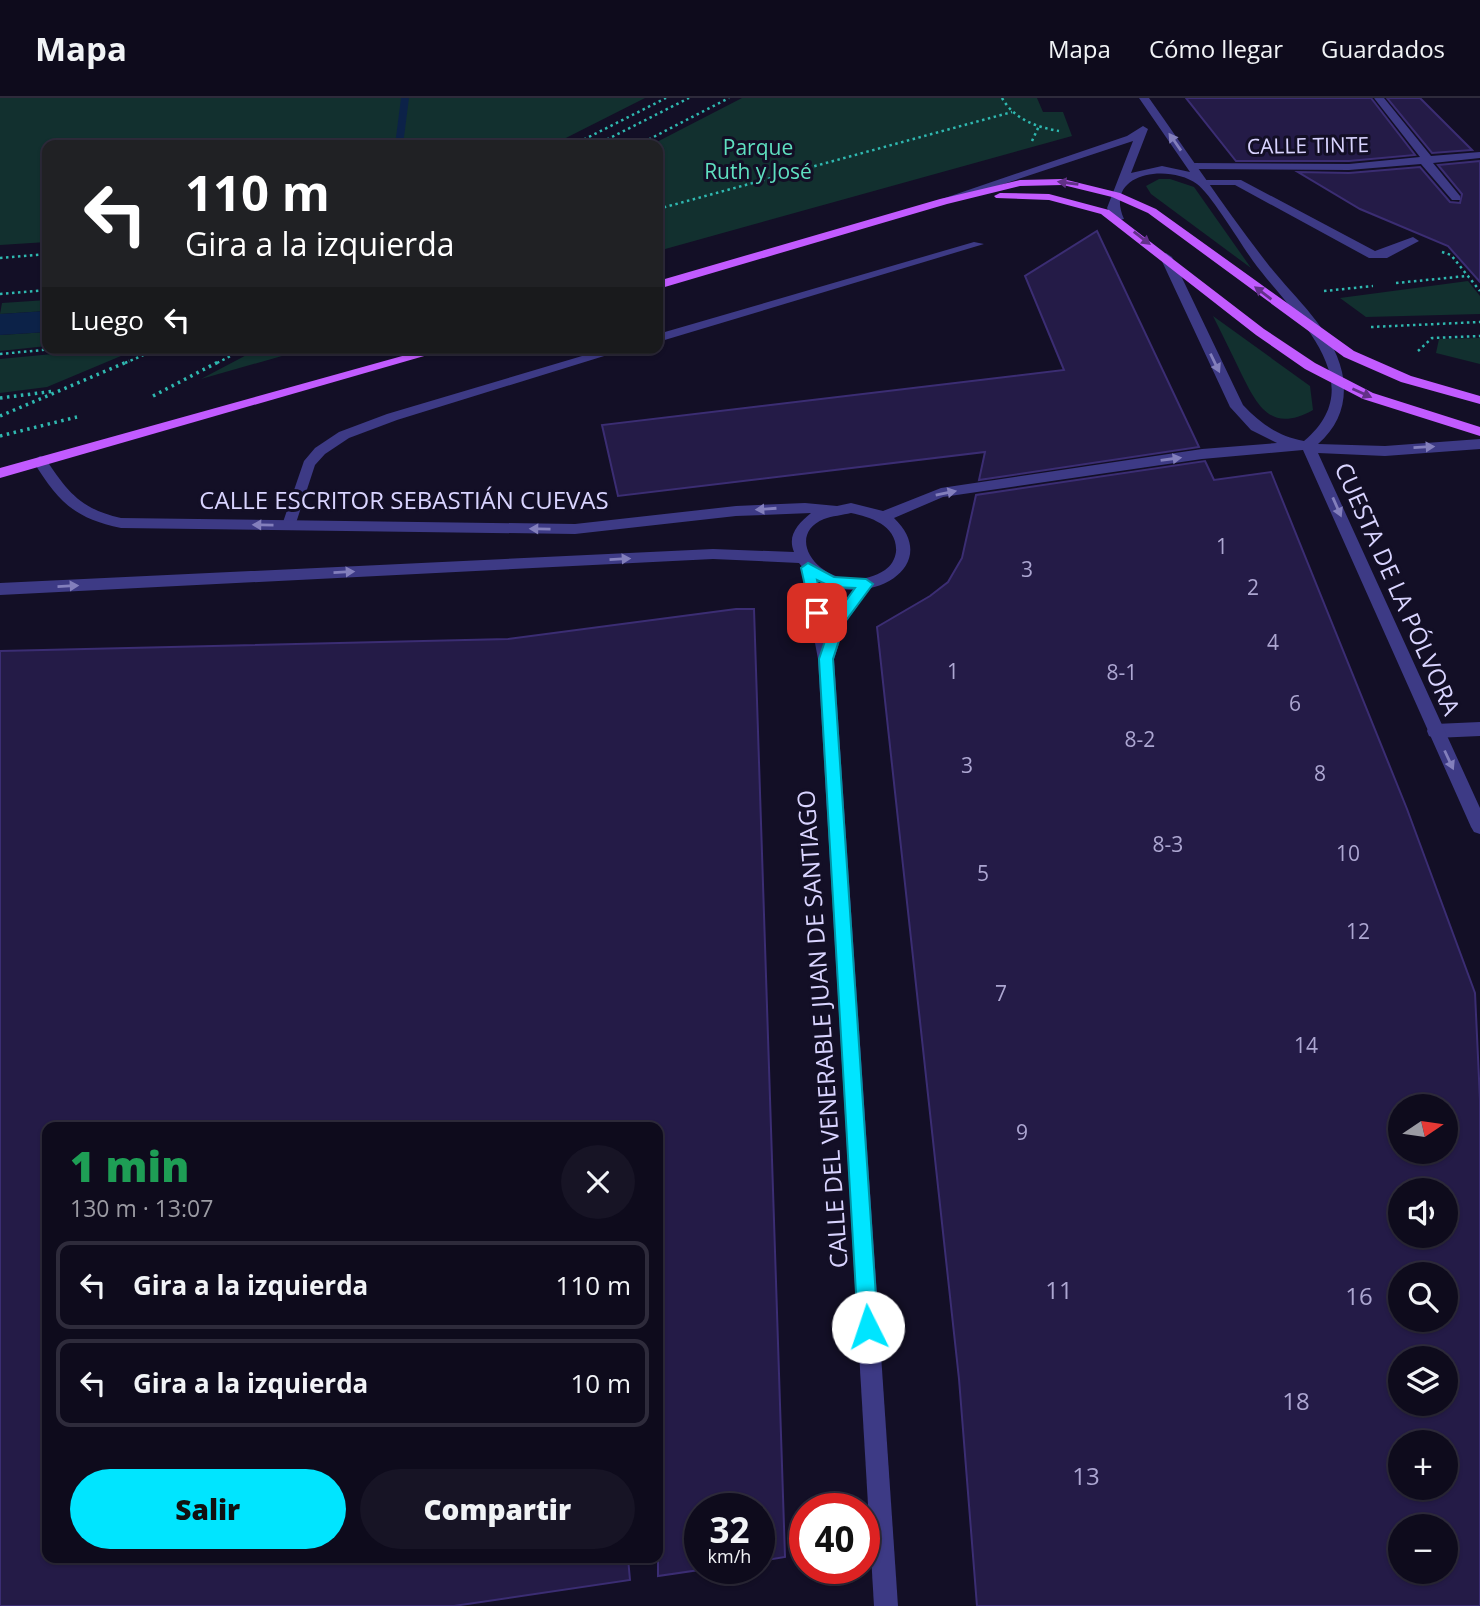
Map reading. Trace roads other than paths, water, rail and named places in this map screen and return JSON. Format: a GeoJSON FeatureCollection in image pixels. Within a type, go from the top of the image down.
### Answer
{"type":"FeatureCollection","features":[{"type":"Feature","properties":{"kind":"main road"},"geometry":{"type":"LineString","coordinates":[[663,284],[944,201],[1031,182],[1079,185],[1116,195],[1165,220],[1349,354],[1423,385],[1480,400]]}},
{"type":"Feature","properties":{"kind":"main road"},"geometry":{"type":"LineString","coordinates":[[944,201],[1002,196],[1049,197],[1086,205],[1118,219],[1260,332],[1336,381],[1395,406],[1480,432]]}},
{"type":"Feature","properties":{"kind":"main road"},"geometry":{"type":"LineString","coordinates":[[3,472],[424,354]]}},
{"type":"Feature","properties":{"kind":"street"},"geometry":{"type":"LineString","coordinates":[[1118,219],[1113,208],[1142,130],[1146,113],[1144,98]]}},
{"type":"Feature","properties":{"kind":"street"},"geometry":{"type":"LineString","coordinates":[[883,517],[941,493],[1202,454],[1308,445],[1332,422],[1336,381],[1330,357],[1318,334],[1263,266],[1144,98]]}},
{"type":"Feature","properties":{"kind":"street"},"geometry":{"type":"LineString","coordinates":[[1380,98],[1456,198]]}},
{"type":"Feature","properties":{"kind":"street"},"geometry":{"type":"LineString","coordinates":[[944,201],[1131,138],[1142,130]]}},
{"type":"Feature","properties":{"kind":"street","name":"CALLE TINTE"},"geometry":{"type":"LineString","coordinates":[[1192,166],[1349,167],[1480,155]]}},
{"type":"Feature","properties":{"kind":"street"},"geometry":{"type":"LineString","coordinates":[[1122,182],[1138,173],[1169,169],[1188,174],[1202,182],[1237,182],[1373,255],[1383,256],[1413,242]]}},
{"type":"Feature","properties":{"kind":"street"},"geometry":{"type":"LineString","coordinates":[[663,337],[978,244]]}},
{"type":"Feature","properties":{"kind":"street"},"geometry":{"type":"LineString","coordinates":[[1166,257],[1196,325],[1245,419],[1268,436],[1283,442],[1350,451],[1480,444]]}},
{"type":"Feature","properties":{"kind":"street"},"geometry":{"type":"LineString","coordinates":[[289,525],[309,464],[320,451],[344,435],[393,417],[604,354]]}},
{"type":"Feature","properties":{"kind":"street","name":"CUESTA DE LA PÓLVORA"},"geometry":{"type":"LineString","coordinates":[[1308,445],[1480,827]]}},
{"type":"Feature","properties":{"kind":"street","name":"CALLE ESCRITOR SEBASTIÁN CUEVAS"},"geometry":{"type":"LineString","coordinates":[[40,461],[72,504],[84,513],[102,520],[121,523],[575,529],[749,510],[834,510]]}},
{"type":"Feature","properties":{"kind":"street"},"geometry":{"type":"LineString","coordinates":[[0,589],[713,554],[804,563],[832,582],[866,584],[881,579],[901,561],[904,549],[902,537],[895,526],[883,517],[851,508],[834,510],[807,523],[800,534],[797,546],[804,563]]}},
{"type":"Feature","properties":{"kind":"street","name":"CALLE DEL VENERABLE JUAN DE SANTIAGO"},"geometry":{"type":"LineString","coordinates":[[804,563],[826,659],[886,1606]]}},
{"type":"Feature","properties":{"kind":"street","name":"CALLE DEL VENERABLE JUAN DE SANTIAGO"},"geometry":{"type":"LineString","coordinates":[[826,659],[839,620],[866,584]]}},
{"type":"Feature","properties":{"kind":"street"},"geometry":{"type":"LineString","coordinates":[[1435,730],[1480,729]]}},
{"type":"Feature","properties":{"kind":"water"},"geometry":{"type":"Polygon","coordinates":[[[42,311],[42,332],[0,335],[0,314],[42,311]]]}},
{"type":"Feature","properties":{"kind":"waterway"},"geometry":{"type":"LineString","coordinates":[[400,140],[405,98]]}},
{"type":"Feature","properties":{"kind":"park label","name":"Parque Ruth y José"},"geometry":{"type":"Point","coordinates":[758,160]}}]}
